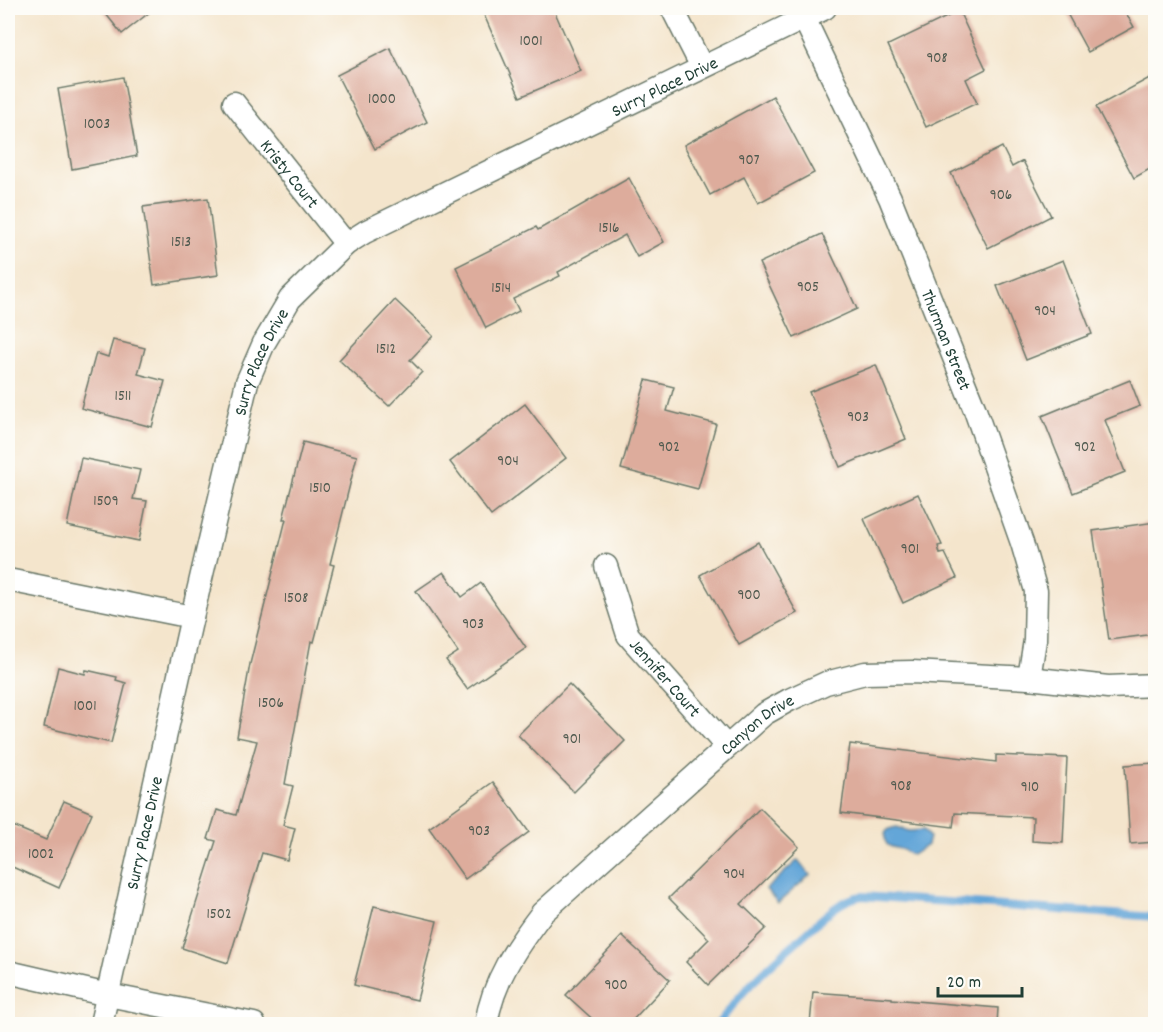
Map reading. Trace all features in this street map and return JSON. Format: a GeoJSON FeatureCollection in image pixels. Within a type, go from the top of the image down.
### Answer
{"type":"FeatureCollection","features":[{"type":"Feature","properties":{"kind":"street"},"geometry":{"type":"LineString","coordinates":[[672,8],[702,67]]}},
{"type":"Feature","properties":{"kind":"street","name":"Surry Place Drive"},"geometry":{"type":"LineString","coordinates":[[101,1024],[247,382],[264,343],[290,299],[346,244],[365,232],[825,8]]}},
{"type":"Feature","properties":{"kind":"street","name":"Thurman Street"},"geometry":{"type":"LineString","coordinates":[[804,18],[890,198],[974,407],[1022,543],[1036,591],[1035,640],[1029,678]]}},
{"type":"Feature","properties":{"kind":"street","name":"Kristy Court"},"geometry":{"type":"LineString","coordinates":[[234,103],[346,244]]}},
{"type":"Feature","properties":{"kind":"street","name":"Jennifer Court"},"geometry":{"type":"LineString","coordinates":[[606,566],[628,635],[727,747]]}},
{"type":"Feature","properties":{"kind":"street"},"geometry":{"type":"LineString","coordinates":[[8,580],[192,617]]}},
{"type":"Feature","properties":{"kind":"street","name":"Canyon Drive"},"geometry":{"type":"LineString","coordinates":[[486,1024],[488,1011],[503,972],[519,943],[542,913],[764,714],[789,700],[826,683],[865,673],[912,672],[1029,678],[1108,687],[1155,685]]}},
{"type":"Feature","properties":{"kind":"street"},"geometry":{"type":"LineString","coordinates":[[8,972],[108,995],[254,1024]]}},
{"type":"Feature","properties":{"kind":"water"},"geometry":{"type":"Polygon","coordinates":[[[897,827],[909,831],[924,830],[929,837],[927,845],[912,855],[888,845],[885,839],[886,833],[889,829],[897,827]]]}},
{"type":"Feature","properties":{"kind":"water"},"geometry":{"type":"Polygon","coordinates":[[[798,860],[810,875],[778,903],[766,889],[798,860]]]}},
{"type":"Feature","properties":{"kind":"building"},"geometry":{"type":"Polygon","coordinates":[[[101,8],[155,8],[122,34],[101,8]]]}},
{"type":"Feature","properties":{"kind":"building"},"geometry":{"type":"Polygon","coordinates":[[[481,8],[553,8],[581,71],[520,97],[481,8]]]}},
{"type":"Feature","properties":{"kind":"building"},"geometry":{"type":"Polygon","coordinates":[[[1064,8],[1123,8],[1134,27],[1088,52],[1064,8]]]}},
{"type":"Feature","properties":{"kind":"building"},"geometry":{"type":"Polygon","coordinates":[[[959,11],[986,69],[966,79],[977,103],[926,127],[888,45],[959,11]]]}},
{"type":"Feature","properties":{"kind":"building"},"geometry":{"type":"Polygon","coordinates":[[[390,48],[427,122],[375,149],[337,75],[390,48]]]}},
{"type":"Feature","properties":{"kind":"building"},"geometry":{"type":"Polygon","coordinates":[[[1155,75],[1155,166],[1134,178],[1096,107],[1155,75]]]}},
{"type":"Feature","properties":{"kind":"building"},"geometry":{"type":"Polygon","coordinates":[[[123,77],[137,156],[72,169],[58,89],[123,77]]]}},
{"type":"Feature","properties":{"kind":"building"},"geometry":{"type":"Polygon","coordinates":[[[773,96],[814,173],[758,203],[744,177],[710,195],[684,145],[773,96]]]}},
{"type":"Feature","properties":{"kind":"building"},"geometry":{"type":"Polygon","coordinates":[[[1002,147],[1012,167],[1023,161],[1051,216],[988,248],[951,173],[1002,147]]]}},
{"type":"Feature","properties":{"kind":"building"},"geometry":{"type":"Polygon","coordinates":[[[629,178],[664,242],[637,257],[625,235],[558,272],[560,276],[513,299],[519,311],[486,328],[456,267],[536,227],[538,230],[629,178]]]}},
{"type":"Feature","properties":{"kind":"building"},"geometry":{"type":"Polygon","coordinates":[[[208,198],[218,275],[154,285],[143,207],[208,198]]]}},
{"type":"Feature","properties":{"kind":"building"},"geometry":{"type":"Polygon","coordinates":[[[822,234],[857,309],[794,338],[759,263],[822,234]]]}},
{"type":"Feature","properties":{"kind":"building"},"geometry":{"type":"Polygon","coordinates":[[[1063,260],[1092,334],[1026,360],[997,286],[1063,260]]]}},
{"type":"Feature","properties":{"kind":"building"},"geometry":{"type":"Polygon","coordinates":[[[395,300],[433,336],[410,360],[422,372],[389,406],[339,360],[395,300]]]}},
{"type":"Feature","properties":{"kind":"building"},"geometry":{"type":"Polygon","coordinates":[[[113,340],[145,348],[138,374],[165,381],[152,427],[81,408],[96,353],[108,357],[113,340]]]}},
{"type":"Feature","properties":{"kind":"building"},"geometry":{"type":"Polygon","coordinates":[[[876,365],[906,439],[840,467],[809,392],[876,365]]]}},
{"type":"Feature","properties":{"kind":"building"},"geometry":{"type":"Polygon","coordinates":[[[646,380],[674,387],[667,411],[716,424],[698,489],[621,469],[646,380]]]}},
{"type":"Feature","properties":{"kind":"building"},"geometry":{"type":"Polygon","coordinates":[[[1130,380],[1140,406],[1105,420],[1125,472],[1073,493],[1042,416],[1130,380]]]}},
{"type":"Feature","properties":{"kind":"building"},"geometry":{"type":"Polygon","coordinates":[[[525,404],[566,458],[491,516],[450,462],[525,404]]]}},
{"type":"Feature","properties":{"kind":"building"},"geometry":{"type":"Polygon","coordinates":[[[303,442],[357,456],[330,564],[334,565],[314,642],[311,641],[285,784],[293,786],[283,825],[295,828],[287,860],[262,853],[228,963],[182,948],[216,841],[208,839],[217,810],[236,815],[257,741],[237,737],[250,664],[303,442]]]}},
{"type":"Feature","properties":{"kind":"building"},"geometry":{"type":"Polygon","coordinates":[[[81,458],[140,470],[133,499],[147,501],[139,541],[67,526],[81,458]]]}},
{"type":"Feature","properties":{"kind":"building"},"geometry":{"type":"Polygon","coordinates":[[[918,494],[942,545],[938,546],[940,554],[945,553],[957,578],[903,603],[864,519],[918,494]]]}},
{"type":"Feature","properties":{"kind":"building"},"geometry":{"type":"Polygon","coordinates":[[[1155,522],[1155,634],[1109,640],[1093,531],[1155,522]]]}},
{"type":"Feature","properties":{"kind":"building"},"geometry":{"type":"Polygon","coordinates":[[[758,542],[797,613],[739,645],[700,575],[758,542]]]}},
{"type":"Feature","properties":{"kind":"building"},"geometry":{"type":"Polygon","coordinates":[[[444,572],[462,597],[481,583],[526,648],[467,689],[446,660],[458,652],[416,591],[444,572]]]}},
{"type":"Feature","properties":{"kind":"building"},"geometry":{"type":"Polygon","coordinates":[[[58,667],[85,674],[86,670],[117,677],[116,680],[126,683],[111,743],[44,727],[58,667]]]}},
{"type":"Feature","properties":{"kind":"building"},"geometry":{"type":"Polygon","coordinates":[[[569,684],[625,741],[574,792],[518,735],[569,684]]]}},
{"type":"Feature","properties":{"kind":"building"},"geometry":{"type":"Polygon","coordinates":[[[850,744],[996,762],[996,755],[1067,758],[1063,843],[1032,841],[1033,817],[955,813],[953,827],[841,813],[850,744]]]}},
{"type":"Feature","properties":{"kind":"building"},"geometry":{"type":"Polygon","coordinates":[[[1155,763],[1155,842],[1130,844],[1125,765],[1155,763]]]}},
{"type":"Feature","properties":{"kind":"building"},"geometry":{"type":"Polygon","coordinates":[[[493,782],[529,832],[465,879],[429,828],[493,782]]]}},
{"type":"Feature","properties":{"kind":"building"},"geometry":{"type":"Polygon","coordinates":[[[64,801],[92,813],[59,888],[8,865],[8,824],[46,840],[64,801]]]}},
{"type":"Feature","properties":{"kind":"building"},"geometry":{"type":"Polygon","coordinates":[[[760,808],[799,847],[741,904],[766,928],[708,985],[686,962],[709,939],[669,898],[760,808]]]}},
{"type":"Feature","properties":{"kind":"building"},"geometry":{"type":"Polygon","coordinates":[[[374,906],[437,921],[417,1000],[354,985],[374,906]]]}},
{"type":"Feature","properties":{"kind":"building"},"geometry":{"type":"Polygon","coordinates":[[[622,936],[670,980],[629,1024],[598,1024],[566,995],[622,936]]]}},
{"type":"Feature","properties":{"kind":"building"},"geometry":{"type":"Polygon","coordinates":[[[813,992],[998,1008],[997,1024],[810,1024],[813,992]]]}},
{"type":"Feature","properties":{"kind":"waterway"},"geometry":{"type":"LineString","coordinates":[[718,1024],[741,995],[772,964],[824,916],[853,898],[862,896],[1156,917]]}}]}
